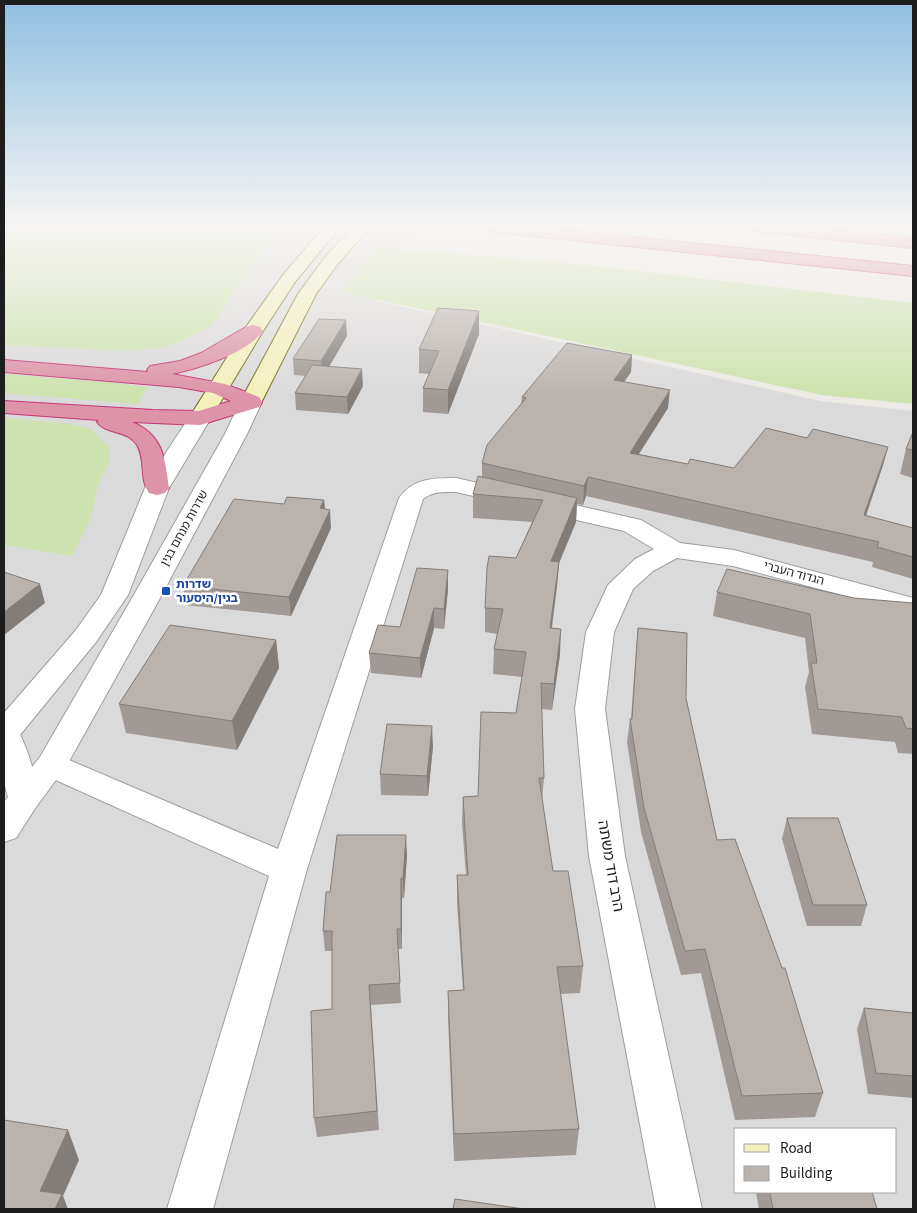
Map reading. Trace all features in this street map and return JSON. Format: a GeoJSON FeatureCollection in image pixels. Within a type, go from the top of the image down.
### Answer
{"type":"FeatureCollection","features":[{"type":"Feature","properties":{"kind":"highway"},"geometry":{"type":"LineString","coordinates":[[60,370],[164,370],[187,365],[224,351],[253,331]]}},
{"type":"Feature","properties":{"kind":"highway"},"geometry":{"type":"LineString","coordinates":[[4,366],[179,381],[218,388],[251,402]]}},
{"type":"Feature","properties":{"kind":"highway"},"geometry":{"type":"LineString","coordinates":[[4,407],[65,412],[200,418],[251,402]]}},
{"type":"Feature","properties":{"kind":"highway"},"geometry":{"type":"LineString","coordinates":[[65,412],[116,424],[134,430],[141,435],[150,447],[154,458],[158,488]]}},
{"type":"Feature","properties":{"kind":"main road"},"geometry":{"type":"LineString","coordinates":[[200,418],[253,331],[286,284]]}},
{"type":"Feature","properties":{"kind":"main road","name":"שדרות מנחם בגין"},"geometry":{"type":"LineString","coordinates":[[251,402],[307,294],[315,284]]}},
{"type":"Feature","properties":{"kind":"street","name":"שדרות מנחם בגין"},"geometry":{"type":"LineString","coordinates":[[4,828],[24,798],[51,765],[145,600],[236,434],[251,402]]}},
{"type":"Feature","properties":{"kind":"street"},"geometry":{"type":"LineString","coordinates":[[24,798],[11,750],[4,733],[79,644],[114,595],[158,488],[178,450],[200,418]]}},
{"type":"Feature","properties":{"kind":"street"},"geometry":{"type":"LineString","coordinates":[[190,1209],[289,869],[411,498],[417,490],[433,485],[456,485],[632,525],[673,550]]}},
{"type":"Feature","properties":{"kind":"street","name":"הגדוד העברי"},"geometry":{"type":"LineString","coordinates":[[673,550],[734,558],[913,606]]}},
{"type":"Feature","properties":{"kind":"street","name":"הרב דוד משתה"},"geometry":{"type":"LineString","coordinates":[[673,550],[644,565],[621,585],[600,632],[590,709],[607,856],[678,1209]]}},
{"type":"Feature","properties":{"kind":"street"},"geometry":{"type":"LineString","coordinates":[[51,765],[289,869]]}},
{"type":"Feature","properties":{"kind":"shaded area"},"geometry":{"type":"Polygon","coordinates":[[[4,284],[383,284],[374,300],[820,401],[913,411],[913,1209],[4,1209],[4,284]]]}},
{"type":"Feature","properties":{"kind":"green space"},"geometry":{"type":"Polygon","coordinates":[[[4,284],[240,284],[212,325],[181,341],[162,348],[124,351],[4,345],[4,284]]]}},
{"type":"Feature","properties":{"kind":"green space"},"geometry":{"type":"Polygon","coordinates":[[[349,284],[746,284],[913,303],[913,404],[822,395],[342,292],[349,284]]]}},
{"type":"Feature","properties":{"kind":"green space"},"geometry":{"type":"Polygon","coordinates":[[[4,374],[148,387],[138,404],[4,393],[4,374]]]}},
{"type":"Feature","properties":{"kind":"green space"},"geometry":{"type":"Polygon","coordinates":[[[4,418],[64,423],[91,429],[110,448],[110,462],[99,483],[91,517],[72,556],[4,545],[4,418]]]}},
{"type":"Feature","properties":{"kind":"building"},"geometry":{"type":"Polygon","coordinates":[[[438,308],[479,311],[448,390],[423,388],[439,351],[419,349],[438,308]]]}},
{"type":"Feature","properties":{"kind":"building"},"geometry":{"type":"Polygon","coordinates":[[[319,319],[346,320],[321,361],[293,359],[319,319]]]}},
{"type":"Feature","properties":{"kind":"building"},"geometry":{"type":"Polygon","coordinates":[[[567,343],[632,355],[614,380],[670,390],[630,453],[688,464],[690,459],[734,468],[766,428],[807,438],[813,429],[888,447],[864,515],[913,528],[913,557],[877,547],[879,542],[588,477],[584,486],[482,463],[487,445],[526,398],[522,397],[567,343]]]}},
{"type":"Feature","properties":{"kind":"building"},"geometry":{"type":"Polygon","coordinates":[[[312,365],[362,369],[347,397],[295,393],[312,365]]]}},
{"type":"Feature","properties":{"kind":"building"},"geometry":{"type":"Polygon","coordinates":[[[913,432],[913,450],[906,449],[913,432]]]}},
{"type":"Feature","properties":{"kind":"building"},"geometry":{"type":"Polygon","coordinates":[[[478,476],[577,498],[551,561],[559,562],[550,628],[561,629],[554,684],[541,683],[544,778],[539,778],[553,871],[568,871],[583,966],[557,967],[579,1129],[454,1134],[448,991],[464,990],[457,875],[468,875],[463,797],[478,796],[481,712],[516,713],[526,652],[494,649],[503,609],[485,608],[487,568],[489,556],[516,558],[543,500],[473,494],[478,476]]]}},
{"type":"Feature","properties":{"kind":"building"},"geometry":{"type":"Polygon","coordinates":[[[287,497],[324,500],[320,508],[330,510],[289,597],[183,586],[234,499],[284,504],[287,497]]]}},
{"type":"Feature","properties":{"kind":"building"},"geometry":{"type":"Polygon","coordinates":[[[417,568],[448,570],[444,609],[434,608],[420,658],[369,653],[378,625],[400,627],[417,568]]]}},
{"type":"Feature","properties":{"kind":"building"},"geometry":{"type":"Polygon","coordinates":[[[727,569],[854,598],[913,603],[913,729],[906,728],[902,717],[818,709],[811,663],[817,663],[810,614],[717,592],[727,569]]]}},
{"type":"Feature","properties":{"kind":"building"},"geometry":{"type":"Polygon","coordinates":[[[4,572],[40,584],[4,612],[4,572]]]}},
{"type":"Feature","properties":{"kind":"building"},"geometry":{"type":"Polygon","coordinates":[[[170,625],[276,640],[232,721],[119,704],[170,625]]]}},
{"type":"Feature","properties":{"kind":"building"},"geometry":{"type":"Polygon","coordinates":[[[638,628],[687,633],[686,698],[717,840],[735,839],[782,968],[785,968],[823,1093],[742,1096],[705,949],[685,951],[644,808],[630,719],[632,719],[638,628]]]}},
{"type":"Feature","properties":{"kind":"building"},"geometry":{"type":"Polygon","coordinates":[[[387,724],[432,726],[427,776],[380,774],[387,724]]]}},
{"type":"Feature","properties":{"kind":"building"},"geometry":{"type":"Polygon","coordinates":[[[787,818],[838,818],[867,905],[813,905],[787,818]]]}},
{"type":"Feature","properties":{"kind":"building"},"geometry":{"type":"Polygon","coordinates":[[[337,835],[406,835],[403,879],[401,878],[401,929],[397,929],[400,983],[369,985],[377,1111],[314,1118],[311,1011],[332,1009],[332,931],[323,931],[326,892],[330,892],[337,835]]]}},
{"type":"Feature","properties":{"kind":"building"},"geometry":{"type":"Polygon","coordinates":[[[864,1008],[913,1013],[913,1076],[876,1073],[864,1008]]]}},
{"type":"Feature","properties":{"kind":"building"},"geometry":{"type":"Polygon","coordinates":[[[4,1120],[68,1130],[40,1191],[62,1194],[55,1209],[4,1209],[4,1120]]]}},
{"type":"Feature","properties":{"kind":"building"},"geometry":{"type":"Polygon","coordinates":[[[770,1193],[872,1193],[877,1209],[773,1209],[770,1193]]]}},
{"type":"Feature","properties":{"kind":"building"},"geometry":{"type":"Polygon","coordinates":[[[455,1199],[524,1209],[453,1209],[455,1199]]]}},
{"type":"Feature","properties":{"kind":"place","name":"שדרות בגין/היסעור"},"geometry":{"type":"Point","coordinates":[166,591]}}]}
